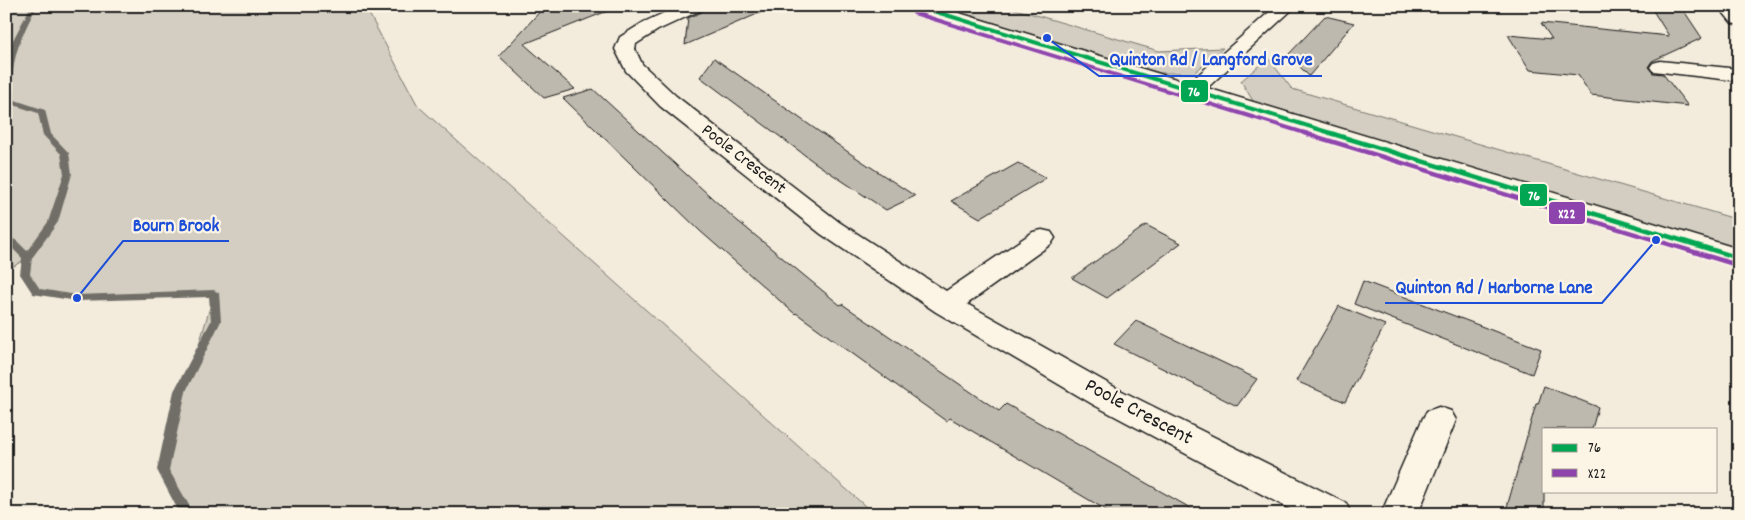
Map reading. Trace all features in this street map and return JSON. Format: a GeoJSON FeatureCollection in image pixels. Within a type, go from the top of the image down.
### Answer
{"type":"FeatureCollection","features":[{"type":"Feature","properties":{"kind":"street","name":"Poole Crescent"},"geometry":{"type":"LineString","coordinates":[[695,6],[651,26],[627,40],[625,49],[633,67],[668,101],[830,228],[946,305],[1106,397],[1333,514]]}},
{"type":"Feature","properties":{"kind":"street"},"geometry":{"type":"LineString","coordinates":[[916,6],[1739,258]]}},
{"type":"Feature","properties":{"kind":"street"},"geometry":{"type":"LineString","coordinates":[[1192,91],[1287,6]]}},
{"type":"Feature","properties":{"kind":"street"},"geometry":{"type":"LineString","coordinates":[[1727,6],[1739,19]]}},
{"type":"Feature","properties":{"kind":"street"},"geometry":{"type":"LineString","coordinates":[[1660,67],[1739,75]]}},
{"type":"Feature","properties":{"kind":"street"},"geometry":{"type":"LineString","coordinates":[[946,305],[1042,238]]}},
{"type":"Feature","properties":{"kind":"street"},"geometry":{"type":"LineString","coordinates":[[1399,514],[1439,420]]}},
{"type":"Feature","properties":{"kind":"shaded area"},"geometry":{"type":"Polygon","coordinates":[[[6,6],[365,6],[418,106],[874,514],[187,514],[163,470],[214,293],[77,298],[37,292],[25,274],[27,258],[6,271],[6,6]]]}},
{"type":"Feature","properties":{"kind":"shaded area"},"geometry":{"type":"Polygon","coordinates":[[[939,6],[1005,6],[1159,51],[1223,48],[1194,73],[1160,73],[939,6]]]}},
{"type":"Feature","properties":{"kind":"shaded area"},"geometry":{"type":"Polygon","coordinates":[[[1268,58],[1292,89],[1739,220],[1739,249],[1253,101],[1241,81],[1268,58]]]}},
{"type":"Feature","properties":{"kind":"building"},"geometry":{"type":"Polygon","coordinates":[[[545,6],[615,8],[524,44],[575,89],[544,98],[499,56],[545,6]]]}},
{"type":"Feature","properties":{"kind":"building"},"geometry":{"type":"Polygon","coordinates":[[[706,6],[776,6],[685,45],[688,18],[702,12],[706,6]]]}},
{"type":"Feature","properties":{"kind":"building"},"geometry":{"type":"Polygon","coordinates":[[[1650,6],[1682,8],[1702,38],[1652,61],[1648,67],[1653,73],[1663,74],[1688,106],[1591,95],[1578,75],[1530,70],[1508,35],[1552,39],[1541,23],[1669,36],[1650,6]]]}},
{"type":"Feature","properties":{"kind":"building"},"geometry":{"type":"Polygon","coordinates":[[[1325,16],[1354,23],[1309,76],[1288,55],[1325,16]]]}},
{"type":"Feature","properties":{"kind":"building"},"geometry":{"type":"Polygon","coordinates":[[[714,58],[851,154],[915,196],[886,210],[814,162],[700,77],[714,58]]]}},
{"type":"Feature","properties":{"kind":"building"},"geometry":{"type":"Polygon","coordinates":[[[593,89],[734,218],[840,305],[842,304],[999,411],[1006,404],[1201,514],[1113,514],[950,418],[946,421],[795,314],[700,231],[563,98],[593,89]]]}},
{"type":"Feature","properties":{"kind":"building"},"geometry":{"type":"Polygon","coordinates":[[[1018,163],[1046,178],[980,218],[951,201],[1018,163]]]}},
{"type":"Feature","properties":{"kind":"building"},"geometry":{"type":"Polygon","coordinates":[[[1146,225],[1181,243],[1107,298],[1072,278],[1146,225]]]}},
{"type":"Feature","properties":{"kind":"building"},"geometry":{"type":"Polygon","coordinates":[[[1363,281],[1541,349],[1532,374],[1354,304],[1363,281]]]}},
{"type":"Feature","properties":{"kind":"building"},"geometry":{"type":"Polygon","coordinates":[[[1339,306],[1385,325],[1345,402],[1296,381],[1339,306]]]}},
{"type":"Feature","properties":{"kind":"building"},"geometry":{"type":"Polygon","coordinates":[[[1136,321],[1257,379],[1237,406],[1114,344],[1136,321]]]}},
{"type":"Feature","properties":{"kind":"building"},"geometry":{"type":"Polygon","coordinates":[[[1544,386],[1598,407],[1592,428],[1542,428],[1544,514],[1505,514],[1536,404],[1538,404],[1544,386]]]}},
{"type":"Feature","properties":{"kind":"waterway"},"geometry":{"type":"LineString","coordinates":[[27,258],[53,222],[68,174],[65,153],[47,135],[42,112],[11,101],[8,89],[9,64],[12,52],[34,6]]}},
{"type":"Feature","properties":{"kind":"waterway"},"geometry":{"type":"LineString","coordinates":[[6,238],[14,243],[27,258]]}},
{"type":"Feature","properties":{"kind":"waterway"},"geometry":{"type":"LineString","coordinates":[[27,258],[25,274],[37,292],[77,298],[214,293],[216,321],[180,391],[163,470],[187,514]]}},
{"type":"Feature","properties":{"kind":"transit line","name":"76"},"geometry":{"type":"LineString","coordinates":[[917,6],[1739,258]]}},
{"type":"Feature","properties":{"kind":"transit line","name":"X22"},"geometry":{"type":"LineString","coordinates":[[914,13],[1737,265]]}},
{"type":"Feature","properties":{"kind":"place","name":"Quinton Rd / Langford Grove"},"geometry":{"type":"Point","coordinates":[1047,38]}},
{"type":"Feature","properties":{"kind":"place","name":"Quinton Rd / Harborne Lane"},"geometry":{"type":"Point","coordinates":[1656,240]}},
{"type":"Feature","properties":{"kind":"place","name":"Bourn Brook"},"geometry":{"type":"Point","coordinates":[77,298]}}]}
